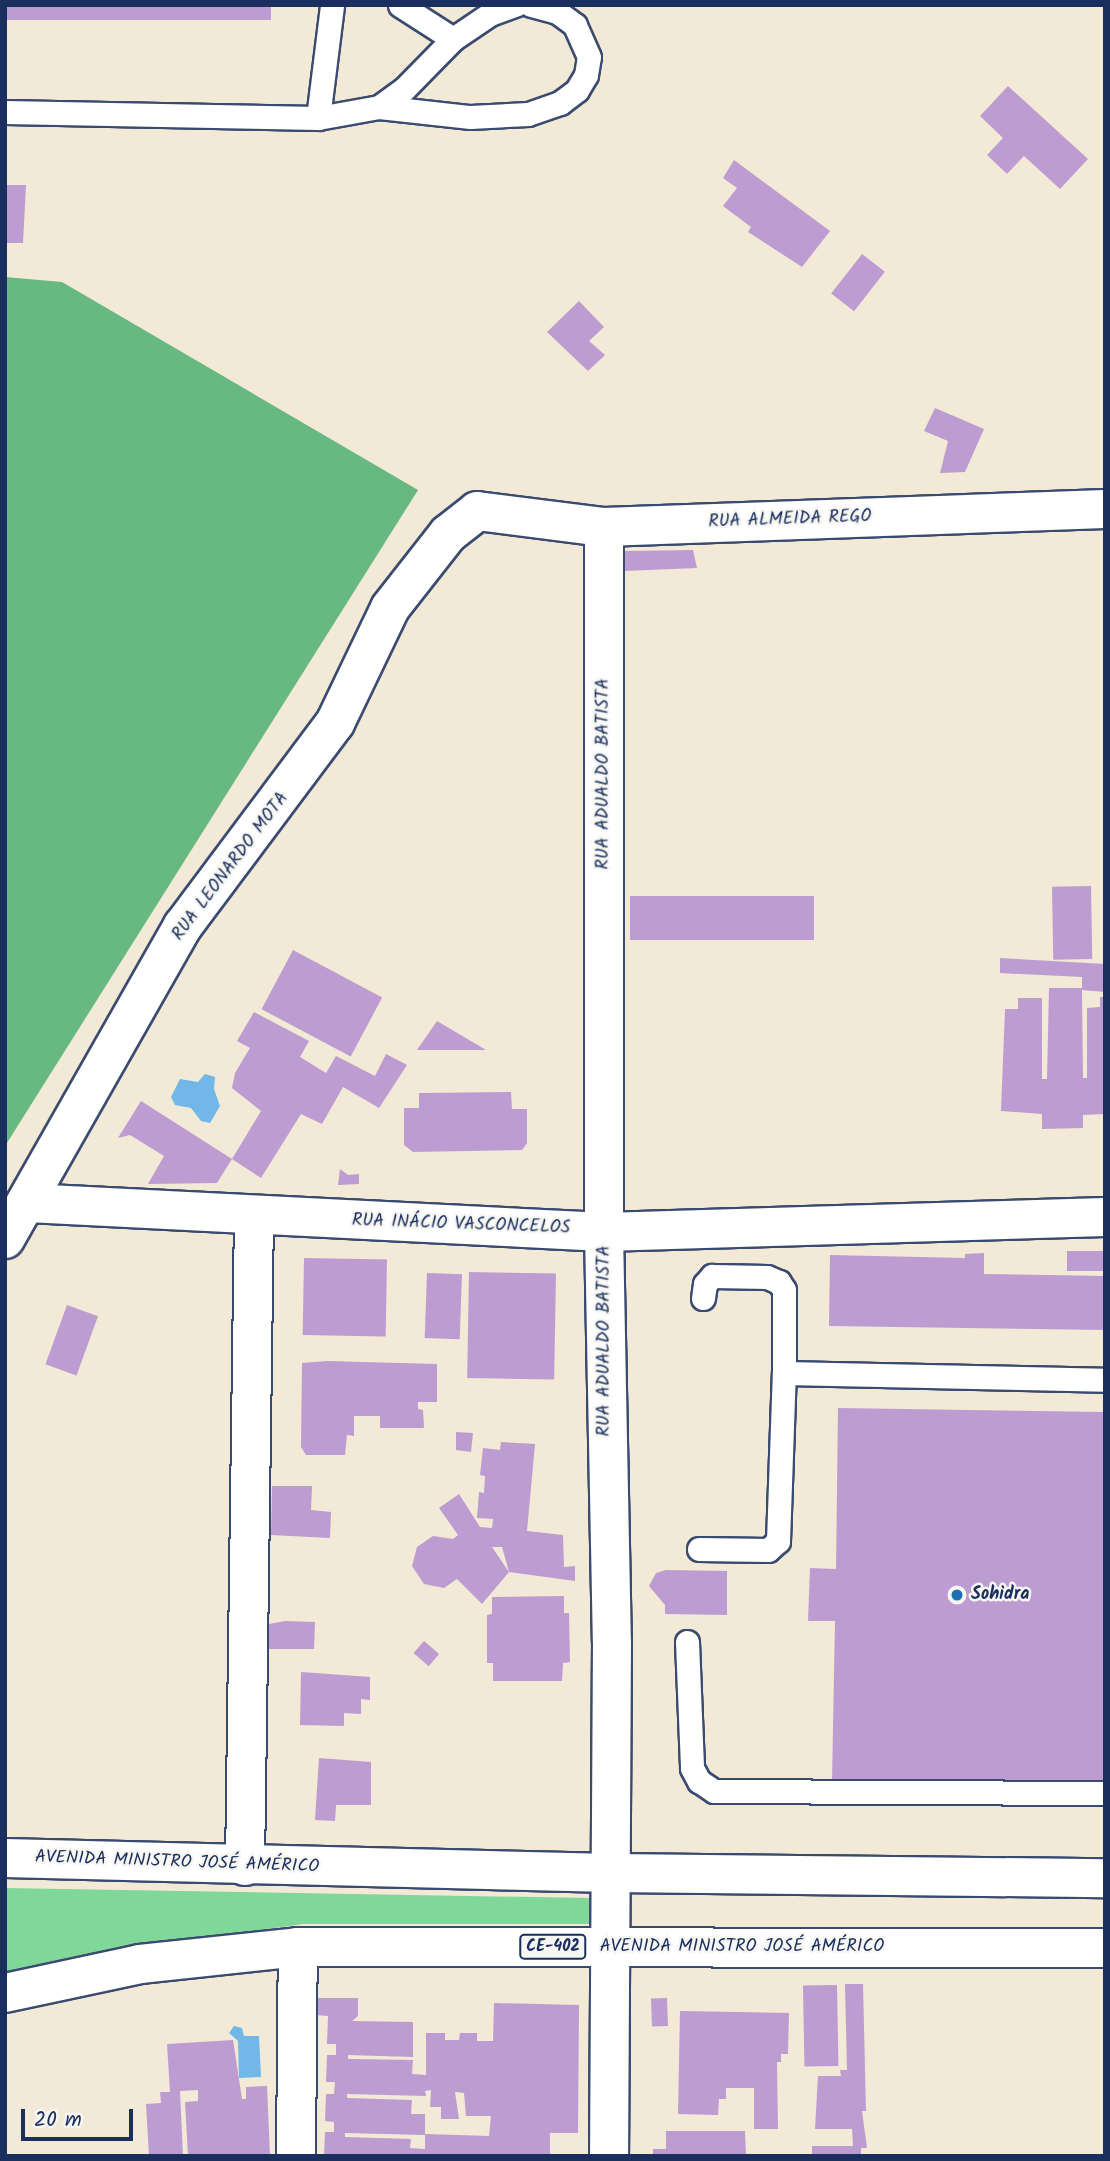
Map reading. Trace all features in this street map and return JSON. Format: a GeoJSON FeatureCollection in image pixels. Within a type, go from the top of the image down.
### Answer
{"type":"FeatureCollection","features":[{"type":"Feature","properties":{"kind":"street","name":"RUA ALMEIDA REGO"},"geometry":{"type":"LineString","coordinates":[[477,511],[604,527],[1105,509]]}},
{"type":"Feature","properties":{"kind":"street","name":"RUA LEONARDO MOTA"},"geometry":{"type":"LineString","coordinates":[[5,1239],[27,1203],[66,1127],[183,926],[335,723],[390,608],[448,534],[477,511]]}},
{"type":"Feature","properties":{"kind":"street","name":"RUA ADUALDO BATISTA"},"geometry":{"type":"LineString","coordinates":[[604,527],[604,1232],[612,1873],[609,2156]]}},
{"type":"Feature","properties":{"kind":"street","name":"RUA INÁCIO VASCONCELOS"},"geometry":{"type":"LineString","coordinates":[[27,1203],[604,1232],[1105,1217]]}},
{"type":"Feature","properties":{"kind":"street"},"geometry":{"type":"LineString","coordinates":[[245,1866],[254,1216]]}},
{"type":"Feature","properties":{"kind":"street","name":"AVENIDA MINISTRO JOSÉ AMÉRICO"},"geometry":{"type":"LineString","coordinates":[[5,1858],[612,1873],[1105,1878]]}},
{"type":"Feature","properties":{"kind":"street"},"geometry":{"type":"LineString","coordinates":[[296,2156],[298,1947]]}},
{"type":"Feature","properties":{"kind":"street","name":"AVENIDA MINISTRO JOSÉ AMÉRICO"},"geometry":{"type":"LineString","coordinates":[[5,1993],[140,1964],[298,1947],[1105,1948]]}},
{"type":"Feature","properties":{"kind":"lane"},"geometry":{"type":"LineString","coordinates":[[318,118],[332,5]]}},
{"type":"Feature","properties":{"kind":"lane"},"geometry":{"type":"LineString","coordinates":[[400,5],[453,39]]}},
{"type":"Feature","properties":{"kind":"lane"},"geometry":{"type":"LineString","coordinates":[[379,107],[404,89],[453,39],[490,14],[515,5]]}},
{"type":"Feature","properties":{"kind":"lane"},"geometry":{"type":"LineString","coordinates":[[5,112],[318,118],[379,107],[470,117],[528,114],[560,103],[586,75],[589,57],[575,25],[557,12],[531,5]]}},
{"type":"Feature","properties":{"kind":"lane"},"geometry":{"type":"LineString","coordinates":[[699,1549],[768,1550],[778,1541],[784,1374],[784,1290],[779,1282],[767,1277],[712,1276],[705,1284],[703,1297]]}},
{"type":"Feature","properties":{"kind":"lane"},"geometry":{"type":"LineString","coordinates":[[784,1374],[1105,1380]]}},
{"type":"Feature","properties":{"kind":"lane"},"geometry":{"type":"LineString","coordinates":[[687,1642],[692,1768],[699,1781],[714,1791],[1105,1793]]}},
{"type":"Feature","properties":{"kind":"green space"},"geometry":{"type":"Polygon","coordinates":[[[5,277],[62,282],[418,490],[5,1146],[5,277]]]}},
{"type":"Feature","properties":{"kind":"green space"},"geometry":{"type":"Polygon","coordinates":[[[5,1888],[590,1898],[591,1924],[303,1924],[102,1953],[5,1974],[5,1888]]]}},
{"type":"Feature","properties":{"kind":"water"},"geometry":{"type":"Polygon","coordinates":[[[205,1074],[215,1077],[214,1089],[220,1106],[210,1123],[201,1121],[191,1108],[175,1105],[171,1097],[180,1079],[198,1082],[205,1074]]]}},
{"type":"Feature","properties":{"kind":"water"},"geometry":{"type":"Polygon","coordinates":[[[234,2026],[242,2028],[244,2036],[259,2036],[261,2077],[239,2078],[238,2041],[229,2033],[234,2026]]]}},
{"type":"Feature","properties":{"kind":"building"},"geometry":{"type":"Polygon","coordinates":[[[5,5],[271,5],[271,20],[5,20],[5,5]]]}},
{"type":"Feature","properties":{"kind":"building"},"geometry":{"type":"Polygon","coordinates":[[[1008,86],[1088,159],[1060,189],[1024,156],[1007,174],[987,155],[1003,138],[980,116],[1008,86]]]}},
{"type":"Feature","properties":{"kind":"building"},"geometry":{"type":"Polygon","coordinates":[[[734,160],[830,231],[802,267],[748,232],[751,227],[723,206],[737,188],[723,178],[734,160]]]}},
{"type":"Feature","properties":{"kind":"building"},"geometry":{"type":"Polygon","coordinates":[[[5,185],[26,185],[23,243],[5,243],[5,185]]]}},
{"type":"Feature","properties":{"kind":"building"},"geometry":{"type":"Polygon","coordinates":[[[862,254],[885,272],[854,311],[831,293],[862,254]]]}},
{"type":"Feature","properties":{"kind":"building"},"geometry":{"type":"Polygon","coordinates":[[[579,301],[604,327],[589,341],[605,355],[588,371],[547,332],[579,301]]]}},
{"type":"Feature","properties":{"kind":"building"},"geometry":{"type":"Polygon","coordinates":[[[935,408],[984,429],[965,472],[940,473],[948,441],[924,431],[935,408]]]}},
{"type":"Feature","properties":{"kind":"building"},"geometry":{"type":"Polygon","coordinates":[[[693,550],[697,568],[624,571],[623,551],[693,550]]]}},
{"type":"Feature","properties":{"kind":"building"},"geometry":{"type":"Polygon","coordinates":[[[1091,886],[1092,959],[1053,960],[1052,887],[1091,886]]]}},
{"type":"Feature","properties":{"kind":"building"},"geometry":{"type":"Polygon","coordinates":[[[630,896],[814,896],[814,940],[630,940],[630,896]]]}},
{"type":"Feature","properties":{"kind":"building"},"geometry":{"type":"Polygon","coordinates":[[[293,950],[382,997],[351,1057],[262,1009],[293,950]]]}},
{"type":"Feature","properties":{"kind":"building"},"geometry":{"type":"Polygon","coordinates":[[[1000,958],[1105,964],[1105,992],[1082,990],[1083,1078],[1087,1078],[1087,1008],[1100,1007],[1100,997],[1105,997],[1105,1114],[1083,1115],[1083,1128],[1042,1129],[1042,1114],[1001,1111],[1005,1009],[1018,1009],[1018,998],[1042,998],[1042,1079],[1047,1079],[1049,988],[1082,988],[1082,977],[1000,973],[1000,958]]]}},
{"type":"Feature","properties":{"kind":"building"},"geometry":{"type":"Polygon","coordinates":[[[254,1012],[309,1041],[300,1057],[326,1073],[336,1056],[375,1076],[386,1054],[407,1065],[379,1108],[343,1087],[322,1124],[301,1114],[261,1178],[232,1159],[261,1111],[232,1088],[235,1073],[250,1048],[237,1041],[254,1012]]]}},
{"type":"Feature","properties":{"kind":"building"},"geometry":{"type":"Polygon","coordinates":[[[437,1021],[486,1050],[417,1050],[437,1021]]]}},
{"type":"Feature","properties":{"kind":"building"},"geometry":{"type":"Polygon","coordinates":[[[511,1092],[512,1109],[527,1109],[527,1143],[522,1150],[413,1152],[404,1145],[404,1108],[419,1108],[419,1093],[511,1092]]]}},
{"type":"Feature","properties":{"kind":"building"},"geometry":{"type":"Polygon","coordinates":[[[141,1101],[232,1159],[217,1183],[148,1184],[164,1156],[130,1135],[118,1138],[141,1101]]]}},
{"type":"Feature","properties":{"kind":"building"},"geometry":{"type":"Polygon","coordinates":[[[340,1169],[348,1175],[359,1174],[359,1184],[338,1185],[340,1169]]]}},
{"type":"Feature","properties":{"kind":"building"},"geometry":{"type":"Polygon","coordinates":[[[1067,1251],[1105,1251],[1105,1271],[1067,1271],[1067,1251]]]}},
{"type":"Feature","properties":{"kind":"building"},"geometry":{"type":"Polygon","coordinates":[[[984,1253],[984,1274],[1105,1276],[1105,1330],[829,1326],[830,1255],[965,1258],[965,1254],[984,1253]]]}},
{"type":"Feature","properties":{"kind":"building"},"geometry":{"type":"Polygon","coordinates":[[[304,1258],[387,1259],[386,1336],[303,1335],[304,1258]]]}},
{"type":"Feature","properties":{"kind":"building"},"geometry":{"type":"Polygon","coordinates":[[[469,1272],[556,1274],[554,1380],[467,1378],[469,1272]]]}},
{"type":"Feature","properties":{"kind":"building"},"geometry":{"type":"Polygon","coordinates":[[[427,1273],[462,1274],[460,1339],[425,1338],[427,1273]]]}},
{"type":"Feature","properties":{"kind":"building"},"geometry":{"type":"Polygon","coordinates":[[[67,1305],[98,1316],[76,1375],[45,1364],[67,1305]]]}},
{"type":"Feature","properties":{"kind":"building"},"geometry":{"type":"Polygon","coordinates":[[[327,1361],[437,1364],[437,1402],[418,1402],[418,1409],[423,1410],[424,1428],[380,1428],[380,1416],[354,1416],[354,1436],[347,1435],[345,1455],[306,1455],[301,1447],[302,1363],[327,1361]]]}},
{"type":"Feature","properties":{"kind":"building","name":"Sohidra"},"geometry":{"type":"Polygon","coordinates":[[[838,1408],[1105,1412],[1105,1786],[832,1782],[835,1621],[808,1621],[810,1568],[836,1569],[838,1408]]]}},
{"type":"Feature","properties":{"kind":"building"},"geometry":{"type":"Polygon","coordinates":[[[456,1432],[473,1433],[471,1452],[456,1450],[456,1432]]]}},
{"type":"Feature","properties":{"kind":"building"},"geometry":{"type":"Polygon","coordinates":[[[501,1442],[535,1444],[527,1531],[563,1535],[564,1567],[575,1566],[575,1581],[509,1572],[482,1604],[457,1579],[444,1588],[424,1584],[412,1566],[417,1547],[433,1536],[453,1539],[458,1535],[439,1508],[459,1494],[480,1527],[492,1528],[493,1519],[477,1518],[479,1492],[484,1493],[485,1476],[480,1475],[483,1448],[500,1450],[501,1442]],[[492,1547],[509,1572],[502,1547],[492,1547]]]}},
{"type":"Feature","properties":{"kind":"building"},"geometry":{"type":"Polygon","coordinates":[[[272,1486],[312,1486],[311,1510],[331,1512],[330,1538],[271,1535],[272,1486]]]}},
{"type":"Feature","properties":{"kind":"building"},"geometry":{"type":"Polygon","coordinates":[[[666,1570],[727,1571],[727,1615],[665,1614],[665,1605],[649,1586],[656,1573],[666,1570]]]}},
{"type":"Feature","properties":{"kind":"building"},"geometry":{"type":"Polygon","coordinates":[[[564,1596],[564,1613],[569,1613],[570,1662],[563,1663],[562,1681],[493,1681],[493,1663],[487,1663],[487,1615],[492,1614],[492,1597],[564,1596]]]}},
{"type":"Feature","properties":{"kind":"building"},"geometry":{"type":"Polygon","coordinates":[[[285,1621],[315,1622],[314,1649],[268,1649],[269,1624],[285,1621]]]}},
{"type":"Feature","properties":{"kind":"building"},"geometry":{"type":"Polygon","coordinates":[[[424,1641],[439,1654],[429,1666],[414,1653],[424,1641]]]}},
{"type":"Feature","properties":{"kind":"building"},"geometry":{"type":"Polygon","coordinates":[[[301,1672],[370,1677],[370,1700],[361,1699],[361,1714],[344,1713],[344,1726],[300,1725],[301,1672]]]}},
{"type":"Feature","properties":{"kind":"building"},"geometry":{"type":"Polygon","coordinates":[[[319,1758],[371,1762],[371,1805],[336,1805],[335,1821],[315,1820],[319,1758]]]}},
{"type":"Feature","properties":{"kind":"building"},"geometry":{"type":"Polygon","coordinates":[[[845,1984],[863,1984],[866,2111],[862,2111],[867,2148],[861,2148],[861,2156],[812,2156],[812,2146],[853,2146],[852,2129],[815,2129],[818,2076],[841,2076],[840,2070],[847,2070],[845,1984]]]}},
{"type":"Feature","properties":{"kind":"building"},"geometry":{"type":"Polygon","coordinates":[[[837,1985],[838,2066],[804,2067],[803,1986],[837,1985]]]}},
{"type":"Feature","properties":{"kind":"building"},"geometry":{"type":"Polygon","coordinates":[[[318,1998],[358,1998],[358,2016],[352,2021],[413,2022],[413,2057],[348,2055],[348,2059],[413,2060],[412,2074],[426,2075],[426,2033],[445,2033],[445,2040],[459,2040],[460,2033],[477,2033],[477,2041],[493,2041],[494,2003],[579,2005],[578,2133],[550,2133],[550,2156],[324,2156],[325,2132],[334,2132],[334,2122],[325,2121],[326,2094],[334,2094],[335,2082],[326,2082],[327,2055],[336,2055],[336,2044],[327,2044],[328,2016],[317,2015],[318,1998]],[[431,2090],[425,2091],[426,2096],[347,2094],[347,2098],[412,2100],[411,2114],[425,2114],[425,2134],[489,2136],[491,2116],[466,2116],[464,2093],[455,2092],[459,2119],[441,2119],[441,2107],[430,2107],[431,2090]],[[345,2133],[345,2137],[411,2139],[410,2148],[425,2149],[425,2135],[345,2133]]]}},
{"type":"Feature","properties":{"kind":"building"},"geometry":{"type":"Polygon","coordinates":[[[667,1998],[668,2026],[652,2027],[651,1999],[667,1998]]]}},
{"type":"Feature","properties":{"kind":"building"},"geometry":{"type":"Polygon","coordinates":[[[680,2011],[789,2013],[788,2054],[781,2054],[781,2062],[777,2062],[778,2129],[754,2129],[754,2088],[726,2088],[726,2099],[719,2099],[718,2115],[678,2114],[680,2011]]]}},
{"type":"Feature","properties":{"kind":"building"},"geometry":{"type":"Polygon","coordinates":[[[233,2040],[242,2099],[246,2099],[246,2087],[267,2086],[270,2156],[188,2156],[185,2102],[198,2101],[198,2090],[180,2091],[183,2156],[149,2156],[146,2104],[161,2103],[160,2092],[170,2092],[167,2044],[233,2040]]]}},
{"type":"Feature","properties":{"kind":"building"},"geometry":{"type":"Polygon","coordinates":[[[666,2131],[745,2131],[746,2156],[653,2156],[653,2149],[666,2149],[666,2131]]]}},
{"type":"Feature","properties":{"kind":"place","name":"Sohidra"},"geometry":{"type":"Point","coordinates":[957,1595]}}]}
